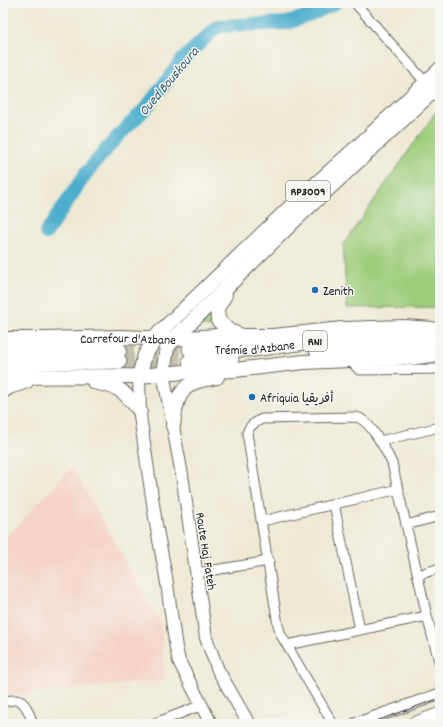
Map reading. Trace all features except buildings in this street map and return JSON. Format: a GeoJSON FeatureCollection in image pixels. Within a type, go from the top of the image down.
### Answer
{"type":"FeatureCollection","features":[{"type":"Feature","properties":{"kind":"highway","name":"Trémie d'Azbane"},"geometry":{"type":"LineString","coordinates":[[188,360],[253,348],[312,341],[440,334]]}},
{"type":"Feature","properties":{"kind":"highway"},"geometry":{"type":"LineString","coordinates":[[4,344],[119,356]]}},
{"type":"Feature","properties":{"kind":"highway","name":"Trémie d'Azbane"},"geometry":{"type":"LineString","coordinates":[[188,360],[250,358],[318,350],[440,349]]}},
{"type":"Feature","properties":{"kind":"main road","name":"RP3009"},"geometry":{"type":"LineString","coordinates":[[178,315],[286,211],[440,69]]}},
{"type":"Feature","properties":{"kind":"main road","name":"RP3009"},"geometry":{"type":"LineString","coordinates":[[166,341],[235,280],[294,221],[440,85]]}},
{"type":"Feature","properties":{"kind":"main road"},"geometry":{"type":"LineString","coordinates":[[235,280],[220,301],[217,308],[217,315],[218,320],[229,331],[243,336]]}},
{"type":"Feature","properties":{"kind":"main road"},"geometry":{"type":"LineString","coordinates":[[163,373],[145,362],[132,338],[178,315]]}},
{"type":"Feature","properties":{"kind":"main road"},"geometry":{"type":"LineString","coordinates":[[178,315],[168,331],[166,341],[172,362],[188,360],[234,370]]}},
{"type":"Feature","properties":{"kind":"main road"},"geometry":{"type":"LineString","coordinates":[[3,377],[111,376],[145,362],[166,341],[243,336],[273,336],[343,329],[404,327],[440,330]]}},
{"type":"Feature","properties":{"kind":"main road","name":"Carrefour d'Azbane"},"geometry":{"type":"LineString","coordinates":[[4,344],[46,339],[132,338],[166,341],[163,373]]}},
{"type":"Feature","properties":{"kind":"main road"},"geometry":{"type":"LineString","coordinates":[[173,426],[176,405],[180,394],[186,387],[194,382],[217,377],[234,370],[304,362],[417,357],[440,354]]}},
{"type":"Feature","properties":{"kind":"main road"},"geometry":{"type":"LineString","coordinates":[[163,373],[188,360]]}},
{"type":"Feature","properties":{"kind":"main road"},"geometry":{"type":"LineString","coordinates":[[145,362],[163,373]]}},
{"type":"Feature","properties":{"kind":"main road"},"geometry":{"type":"LineString","coordinates":[[145,362],[140,411],[176,648],[179,661],[211,724]]}},
{"type":"Feature","properties":{"kind":"main road","name":"Route Haj Fateh"},"geometry":{"type":"LineString","coordinates":[[163,373],[182,475],[206,638],[211,656],[248,724]]}},
{"type":"Feature","properties":{"kind":"main road"},"geometry":{"type":"LineString","coordinates":[[68,376],[115,387],[127,395],[140,411]]}},
{"type":"Feature","properties":{"kind":"main road"},"geometry":{"type":"LineString","coordinates":[[3,391],[9,386],[19,383],[50,377]]}},
{"type":"Feature","properties":{"kind":"street"},"geometry":{"type":"LineString","coordinates":[[356,4],[426,83]]}},
{"type":"Feature","properties":{"kind":"street"},"geometry":{"type":"LineString","coordinates":[[350,360],[359,370],[440,369]]}},
{"type":"Feature","properties":{"kind":"street"},"geometry":{"type":"LineString","coordinates":[[333,724],[281,635],[278,625],[247,433],[253,423],[262,419],[359,418],[367,424],[386,450],[392,463],[427,616],[440,665]]}},
{"type":"Feature","properties":{"kind":"street"},"geometry":{"type":"LineString","coordinates":[[380,441],[440,427]]}},
{"type":"Feature","properties":{"kind":"street"},"geometry":{"type":"LineString","coordinates":[[262,521],[398,489]]}},
{"type":"Feature","properties":{"kind":"street"},"geometry":{"type":"LineString","coordinates":[[334,504],[360,630]]}},
{"type":"Feature","properties":{"kind":"street"},"geometry":{"type":"LineString","coordinates":[[406,525],[440,516]]}},
{"type":"Feature","properties":{"kind":"street"},"geometry":{"type":"LineString","coordinates":[[196,573],[268,561]]}},
{"type":"Feature","properties":{"kind":"street"},"geometry":{"type":"LineString","coordinates":[[418,575],[440,568]]}},
{"type":"Feature","properties":{"kind":"street"},"geometry":{"type":"LineString","coordinates":[[287,645],[427,616]]}},
{"type":"Feature","properties":{"kind":"street"},"geometry":{"type":"LineString","coordinates":[[355,724],[440,694]]}},
{"type":"Feature","properties":{"kind":"street"},"geometry":{"type":"LineString","coordinates":[[3,702],[17,699],[22,702],[27,708],[33,724]]}},
{"type":"Feature","properties":{"kind":"street"},"geometry":{"type":"LineString","coordinates":[[152,724],[202,705]]}},
{"type":"Feature","properties":{"kind":"street"},"geometry":{"type":"LineString","coordinates":[[418,723],[440,713]]}},
{"type":"Feature","properties":{"kind":"shaded area"},"geometry":{"type":"Polygon","coordinates":[[[72,467],[161,625],[165,680],[20,694],[3,699],[3,541],[72,467]]]}},
{"type":"Feature","properties":{"kind":"green space"},"geometry":{"type":"Polygon","coordinates":[[[440,106],[440,307],[347,308],[343,245],[440,106]]]}},
{"type":"Feature","properties":{"kind":"green space"},"geometry":{"type":"Polygon","coordinates":[[[214,304],[222,329],[199,325],[200,319],[214,304]]]}},
{"type":"Feature","properties":{"kind":"waterway","name":"Oued Bouskoura"},"geometry":{"type":"LineString","coordinates":[[46,233],[87,172],[117,137],[146,108],[183,59],[218,26],[287,23],[310,15],[335,3]]}},
{"type":"Feature","properties":{"kind":"tunnel"},"geometry":{"type":"LineString","coordinates":[[119,350],[190,349]]}},
{"type":"Feature","properties":{"kind":"tunnel"},"geometry":{"type":"LineString","coordinates":[[119,361],[190,361]]}},
{"type":"Feature","properties":{"kind":"tram line"},"geometry":{"type":"LineString","coordinates":[[368,724],[440,698]]}},
{"type":"Feature","properties":{"kind":"place","name":"Zenith"},"geometry":{"type":"Point","coordinates":[315,290]}},
{"type":"Feature","properties":{"kind":"place","name":"Afriquia أفريقيا"},"geometry":{"type":"Point","coordinates":[252,397]}}]}
